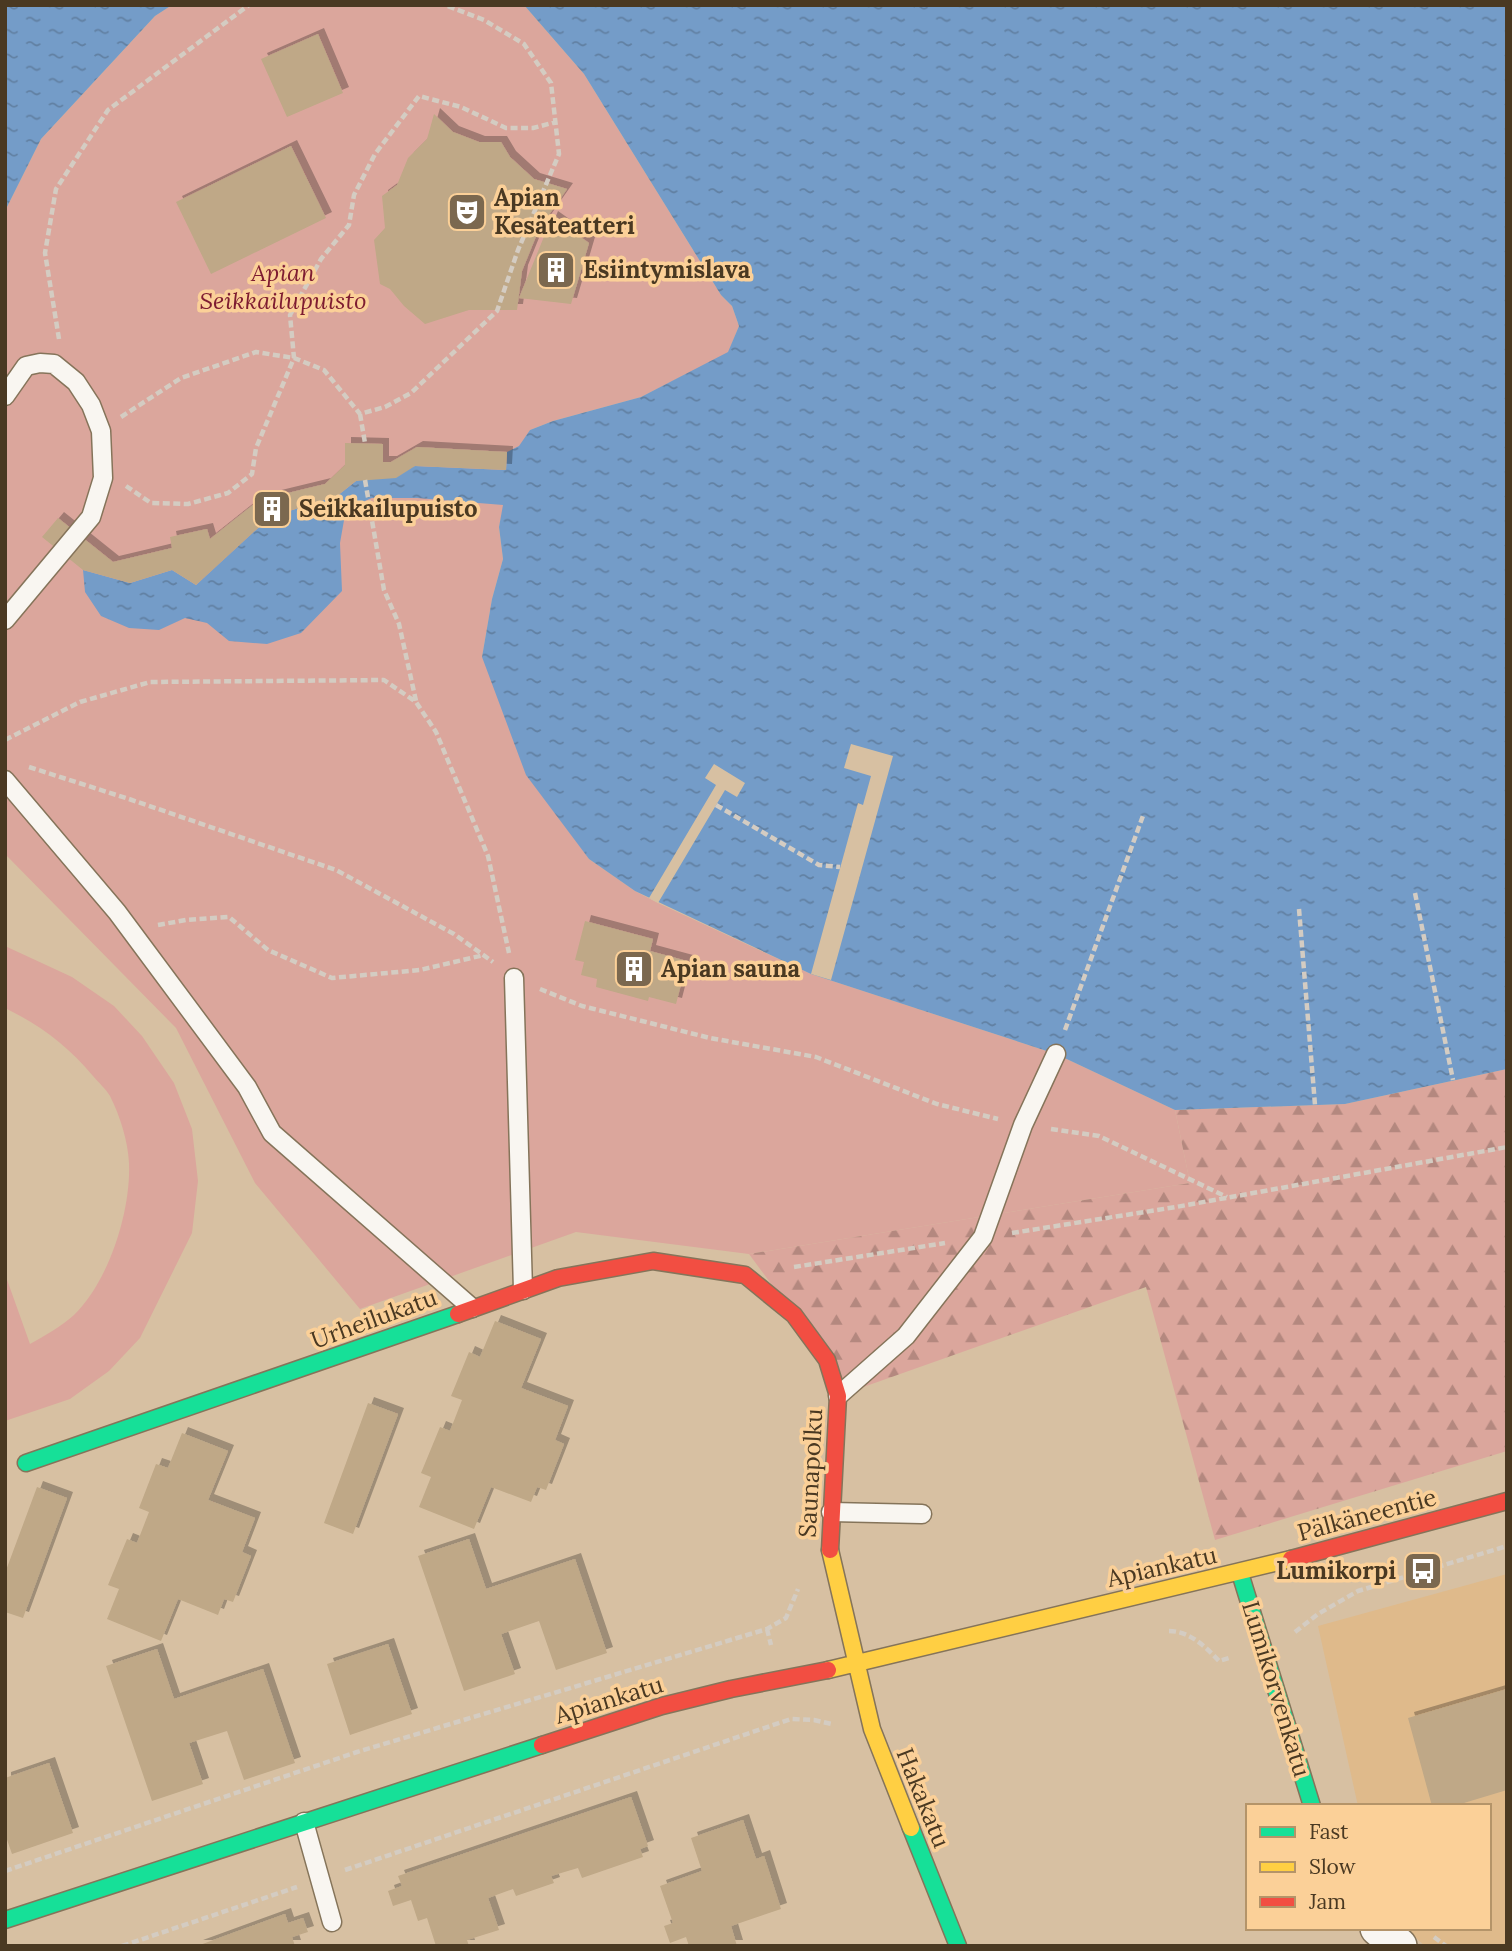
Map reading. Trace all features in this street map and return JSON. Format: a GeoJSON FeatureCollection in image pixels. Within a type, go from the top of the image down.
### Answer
{"type":"FeatureCollection","features":[{"type":"Feature","properties":{"kind":"street","name":"Urheilukatu"},"geometry":{"type":"LineString","coordinates":[[26,1463],[558,1278],[653,1261],[745,1275]]}},
{"type":"Feature","properties":{"kind":"street","name":"Saunapolku"},"geometry":{"type":"LineString","coordinates":[[745,1275],[794,1315],[827,1360],[838,1396],[830,1555],[855,1664]]}},
{"type":"Feature","properties":{"kind":"street","name":"Pälkäneentie"},"geometry":{"type":"LineString","coordinates":[[1240,1573],[1507,1501]]}},
{"type":"Feature","properties":{"kind":"street","name":"Lumikorvenkatu"},"geometry":{"type":"LineString","coordinates":[[1240,1573],[1311,1804]]}},
{"type":"Feature","properties":{"kind":"street","name":"Apiankatu"},"geometry":{"type":"LineString","coordinates":[[5,1920],[663,1706],[855,1664],[1240,1573]]}},
{"type":"Feature","properties":{"kind":"street","name":"Hakakatu"},"geometry":{"type":"LineString","coordinates":[[855,1664],[872,1729],[958,1946]]}},
{"type":"Feature","properties":{"kind":"street"},"geometry":{"type":"LineString","coordinates":[[1380,1930],[1399,1946]]}},
{"type":"Feature","properties":{"kind":"lane"},"geometry":{"type":"LineString","coordinates":[[5,396],[26,366],[54,364],[76,383],[91,405],[101,431],[103,478],[91,517],[5,620]]}},
{"type":"Feature","properties":{"kind":"lane"},"geometry":{"type":"LineString","coordinates":[[5,780],[130,930],[247,1087],[272,1133],[472,1308]]}},
{"type":"Feature","properties":{"kind":"lane"},"geometry":{"type":"LineString","coordinates":[[514,978],[523,1290]]}},
{"type":"Feature","properties":{"kind":"lane"},"geometry":{"type":"LineString","coordinates":[[838,1396],[906,1336],[983,1237],[1023,1125],[1056,1054]]}},
{"type":"Feature","properties":{"kind":"lane"},"geometry":{"type":"LineString","coordinates":[[831,1512],[922,1514]]}},
{"type":"Feature","properties":{"kind":"lane"},"geometry":{"type":"LineString","coordinates":[[304,1822],[332,1922]]}},
{"type":"Feature","properties":{"kind":"path"},"geometry":{"type":"LineString","coordinates":[[54,364],[59,337],[45,253],[56,189],[108,110],[249,5]]}},
{"type":"Feature","properties":{"kind":"path"},"geometry":{"type":"LineString","coordinates":[[360,414],[385,407],[411,393],[497,311],[518,250],[559,154],[551,83],[524,44],[484,20],[445,5]]}},
{"type":"Feature","properties":{"kind":"path"},"geometry":{"type":"LineString","coordinates":[[103,478],[124,484],[151,503],[188,504],[228,493],[252,474],[256,448],[294,358],[290,315],[321,259],[349,225],[354,195],[375,154],[419,96],[461,107],[506,128],[533,128],[556,122]]}},
{"type":"Feature","properties":{"kind":"path"},"geometry":{"type":"LineString","coordinates":[[101,431],[181,378],[256,352],[294,358],[324,370],[360,414],[365,443]]}},
{"type":"Feature","properties":{"kind":"path"},"geometry":{"type":"LineString","coordinates":[[365,480],[384,590],[399,624],[416,702],[436,732],[488,856],[514,978]]}},
{"type":"Feature","properties":{"kind":"path"},"geometry":{"type":"LineString","coordinates":[[5,740],[80,702],[150,682],[384,680],[416,702]]}},
{"type":"Feature","properties":{"kind":"path"},"geometry":{"type":"LineString","coordinates":[[18,764],[336,870],[454,934],[514,978],[582,1006],[710,1038],[816,1057],[937,1104],[1023,1125],[1100,1136],[1227,1197]]}},
{"type":"Feature","properties":{"kind":"path"},"geometry":{"type":"LineString","coordinates":[[716,804],[818,865],[840,867]]}},
{"type":"Feature","properties":{"kind":"path"},"geometry":{"type":"LineString","coordinates":[[1056,1054],[1143,813]]}},
{"type":"Feature","properties":{"kind":"path"},"geometry":{"type":"LineString","coordinates":[[1415,893],[1453,1080]]}},
{"type":"Feature","properties":{"kind":"path"},"geometry":{"type":"LineString","coordinates":[[1299,909],[1315,1104]]}},
{"type":"Feature","properties":{"kind":"path"},"geometry":{"type":"LineString","coordinates":[[130,930],[186,920],[229,917],[268,950],[332,978],[420,970],[484,955]]}},
{"type":"Feature","properties":{"kind":"path"},"geometry":{"type":"LineString","coordinates":[[745,1275],[1227,1197],[1507,1147]]}},
{"type":"Feature","properties":{"kind":"path"},"geometry":{"type":"LineString","coordinates":[[1165,1630],[1180,1631],[1205,1646],[1219,1661],[1289,1637],[1318,1614],[1358,1591],[1507,1546]]}},
{"type":"Feature","properties":{"kind":"path"},"geometry":{"type":"LineString","coordinates":[[5,1871],[357,1752],[767,1629],[786,1618],[797,1595],[799,1581]]}},
{"type":"Feature","properties":{"kind":"path"},"geometry":{"type":"LineString","coordinates":[[122,1946],[791,1719],[835,1724],[847,1734],[872,1729]]}},
{"type":"Feature","properties":{"kind":"shaded area"},"geometry":{"type":"Polygon","coordinates":[[[1507,1574],[1507,1946],[1425,1946],[1407,1930],[1491,1930],[1491,1804],[1358,1804],[1318,1626],[1507,1574]]]}},
{"type":"Feature","properties":{"kind":"green space","name":"Apian Seikkailupuisto"},"geometry":{"type":"Polygon","coordinates":[[[172,5],[524,5],[584,74],[721,295],[732,306],[739,326],[728,353],[641,397],[530,430],[504,505],[499,527],[503,559],[492,599],[482,657],[589,859],[635,891],[658,903],[811,974],[1056,1054],[1175,1110],[1190,1183],[749,1254],[576,1232],[360,1309],[255,1183],[176,1028],[5,854],[5,211],[41,139],[155,16],[172,5]]]}},
{"type":"Feature","properties":{"kind":"green space"},"geometry":{"type":"Polygon","coordinates":[[[5,946],[72,977],[114,1006],[142,1036],[174,1083],[192,1129],[198,1181],[192,1233],[140,1338],[109,1371],[70,1399],[5,1421],[5,1274],[30,1344],[74,1315],[98,1284],[115,1244],[126,1202],[129,1163],[123,1129],[106,1091],[63,1046],[42,1029],[5,1008],[5,946]]]}},
{"type":"Feature","properties":{"kind":"green space"},"geometry":{"type":"Polygon","coordinates":[[[1507,1069],[1507,1451],[1215,1540],[1146,1287],[838,1396],[794,1315],[749,1254],[1190,1183],[1175,1110],[1345,1104],[1507,1069]]]}},
{"type":"Feature","properties":{"kind":"water"},"geometry":{"type":"Polygon","coordinates":[[[5,5],[172,5],[155,16],[41,139],[5,211],[5,5]]]}},
{"type":"Feature","properties":{"kind":"water"},"geometry":{"type":"Polygon","coordinates":[[[524,5],[1507,5],[1507,1069],[1345,1104],[1175,1110],[1056,1054],[811,974],[635,891],[589,859],[526,775],[482,657],[492,599],[503,559],[499,527],[503,505],[417,498],[372,498],[346,509],[340,543],[342,591],[301,633],[267,644],[229,641],[207,623],[185,618],[159,630],[129,628],[101,616],[85,592],[83,570],[130,583],[172,570],[196,585],[270,517],[337,496],[356,481],[415,466],[506,470],[507,452],[519,446],[530,430],[641,397],[728,352],[739,326],[732,306],[721,295],[584,74],[524,5]]]}},
{"type":"Feature","properties":{"kind":"pier"},"geometry":{"type":"Polygon","coordinates":[[[851,744],[893,756],[831,980],[811,974],[858,803],[863,805],[871,776],[844,768],[851,744]]]}},
{"type":"Feature","properties":{"kind":"pier"},"geometry":{"type":"Polygon","coordinates":[[[714,764],[745,783],[737,797],[725,790],[658,903],[649,898],[716,785],[705,778],[714,764]]]}},
{"type":"Feature","properties":{"kind":"building"},"geometry":{"type":"Polygon","coordinates":[[[318,34],[343,93],[287,117],[261,59],[318,34]]]}},
{"type":"Feature","properties":{"kind":"building","name":"Apian Kesäteatteri"},"geometry":{"type":"Polygon","coordinates":[[[434,114],[453,132],[479,142],[501,142],[510,157],[534,179],[567,189],[539,229],[522,271],[517,310],[469,310],[425,324],[404,306],[390,289],[380,284],[374,240],[385,228],[382,196],[397,185],[408,158],[427,139],[434,114]]]}},
{"type":"Feature","properties":{"kind":"building"},"geometry":{"type":"Polygon","coordinates":[[[291,146],[326,218],[211,274],[176,202],[291,146]]]}},
{"type":"Feature","properties":{"kind":"building","name":"Esiintymislava"},"geometry":{"type":"Polygon","coordinates":[[[552,217],[589,243],[571,304],[519,298],[552,217]]]}},
{"type":"Feature","properties":{"kind":"building","name":"Seikkailupuisto"},"geometry":{"type":"Polygon","coordinates":[[[345,443],[383,444],[383,462],[391,462],[417,447],[507,452],[506,470],[415,466],[396,478],[356,481],[337,496],[270,517],[196,585],[172,570],[130,583],[83,570],[42,537],[58,518],[113,562],[172,548],[170,537],[207,529],[210,539],[259,500],[325,484],[345,465],[345,443]]]}},
{"type":"Feature","properties":{"kind":"building","name":"Apian sauna"},"geometry":{"type":"Polygon","coordinates":[[[585,921],[653,939],[650,951],[687,961],[676,1004],[649,997],[648,1001],[596,987],[597,979],[581,975],[584,962],[575,960],[585,921]]]}},
{"type":"Feature","properties":{"kind":"building"},"geometry":{"type":"Polygon","coordinates":[[[495,1321],[541,1339],[521,1388],[568,1406],[555,1440],[564,1444],[546,1490],[537,1487],[531,1502],[491,1487],[474,1529],[419,1507],[431,1477],[421,1473],[440,1427],[450,1431],[462,1400],[451,1396],[469,1352],[480,1357],[495,1321]]]}},
{"type":"Feature","properties":{"kind":"building"},"geometry":{"type":"Polygon","coordinates":[[[368,1403],[398,1414],[353,1534],[324,1523],[368,1403]]]}},
{"type":"Feature","properties":{"kind":"building"},"geometry":{"type":"Polygon","coordinates":[[[182,1433],[228,1451],[208,1500],[255,1518],[242,1552],[251,1556],[233,1602],[224,1599],[218,1615],[178,1599],[161,1641],[107,1619],[119,1589],[108,1585],[127,1539],[137,1543],[149,1512],[139,1508],[156,1464],[168,1468],[182,1433]]]}},
{"type":"Feature","properties":{"kind":"building"},"geometry":{"type":"Polygon","coordinates":[[[37,1487],[67,1498],[23,1618],[5,1612],[5,1573],[37,1487]]]}},
{"type":"Feature","properties":{"kind":"building"},"geometry":{"type":"Polygon","coordinates":[[[469,1539],[486,1589],[575,1559],[607,1653],[556,1670],[539,1621],[501,1634],[515,1674],[464,1691],[418,1556],[469,1539]]]}},
{"type":"Feature","properties":{"kind":"building"},"geometry":{"type":"Polygon","coordinates":[[[388,1644],[412,1714],[350,1735],[327,1664],[388,1644]]]}},
{"type":"Feature","properties":{"kind":"building"},"geometry":{"type":"Polygon","coordinates":[[[157,1649],[174,1699],[263,1669],[295,1763],[244,1780],[227,1731],[189,1743],[203,1784],[152,1801],[106,1666],[157,1649]]]}},
{"type":"Feature","properties":{"kind":"building"},"geometry":{"type":"Polygon","coordinates":[[[1507,1689],[1507,1790],[1461,1804],[1431,1804],[1408,1718],[1507,1689]]]}},
{"type":"Feature","properties":{"kind":"building"},"geometry":{"type":"Polygon","coordinates":[[[49,1763],[73,1833],[12,1854],[5,1834],[5,1778],[49,1763]]]}},
{"type":"Feature","properties":{"kind":"building"},"geometry":{"type":"Polygon","coordinates":[[[631,1797],[648,1846],[640,1849],[643,1857],[582,1878],[578,1868],[551,1876],[554,1883],[516,1896],[513,1889],[488,1898],[499,1930],[467,1940],[469,1946],[436,1946],[427,1918],[418,1921],[411,1900],[393,1906],[388,1891],[402,1886],[398,1876],[631,1797]]]}},
{"type":"Feature","properties":{"kind":"building"},"geometry":{"type":"Polygon","coordinates":[[[743,1820],[756,1859],[764,1856],[781,1909],[731,1926],[737,1946],[689,1946],[686,1937],[670,1943],[664,1926],[673,1923],[660,1886],[702,1871],[691,1838],[743,1820]]]}},
{"type":"Feature","properties":{"kind":"building"},"geometry":{"type":"Polygon","coordinates":[[[285,1914],[288,1923],[303,1918],[308,1932],[292,1937],[295,1946],[197,1946],[285,1914]]]}},
{"type":"Feature","properties":{"kind":"traffic: fast"},"geometry":{"type":"LineString","coordinates":[[26,1463],[458,1314]]}},
{"type":"Feature","properties":{"kind":"traffic: fast"},"geometry":{"type":"LineString","coordinates":[[1240,1573],[1311,1804]]}},
{"type":"Feature","properties":{"kind":"traffic: fast"},"geometry":{"type":"LineString","coordinates":[[5,1920],[542,1745]]}},
{"type":"Feature","properties":{"kind":"traffic: fast"},"geometry":{"type":"LineString","coordinates":[[911,1828],[958,1946]]}},
{"type":"Feature","properties":{"kind":"traffic: slow"},"geometry":{"type":"LineString","coordinates":[[830,1550],[872,1729],[911,1828]]}},
{"type":"Feature","properties":{"kind":"traffic: slow"},"geometry":{"type":"LineString","coordinates":[[828,1670],[1291,1559]]}},
{"type":"Feature","properties":{"kind":"traffic: jam"},"geometry":{"type":"LineString","coordinates":[[458,1314],[558,1278],[653,1261],[745,1275],[794,1315],[827,1360],[838,1396],[830,1550]]}},
{"type":"Feature","properties":{"kind":"traffic: jam"},"geometry":{"type":"LineString","coordinates":[[1291,1559],[1507,1501]]}},
{"type":"Feature","properties":{"kind":"traffic: jam"},"geometry":{"type":"LineString","coordinates":[[542,1745],[662,1706],[828,1670]]}},
{"type":"Feature","properties":{"kind":"place","name":"Apian Kesäteatteri"},"geometry":{"type":"Point","coordinates":[467,212]}},
{"type":"Feature","properties":{"kind":"place","name":"Esiintymislava"},"geometry":{"type":"Point","coordinates":[556,270]}},
{"type":"Feature","properties":{"kind":"place","name":"Seikkailupuisto"},"geometry":{"type":"Point","coordinates":[272,509]}},
{"type":"Feature","properties":{"kind":"place","name":"Apian sauna"},"geometry":{"type":"Point","coordinates":[634,969]}},
{"type":"Feature","properties":{"kind":"place","name":"Lumikorpi"},"geometry":{"type":"Point","coordinates":[1423,1571]}}]}
